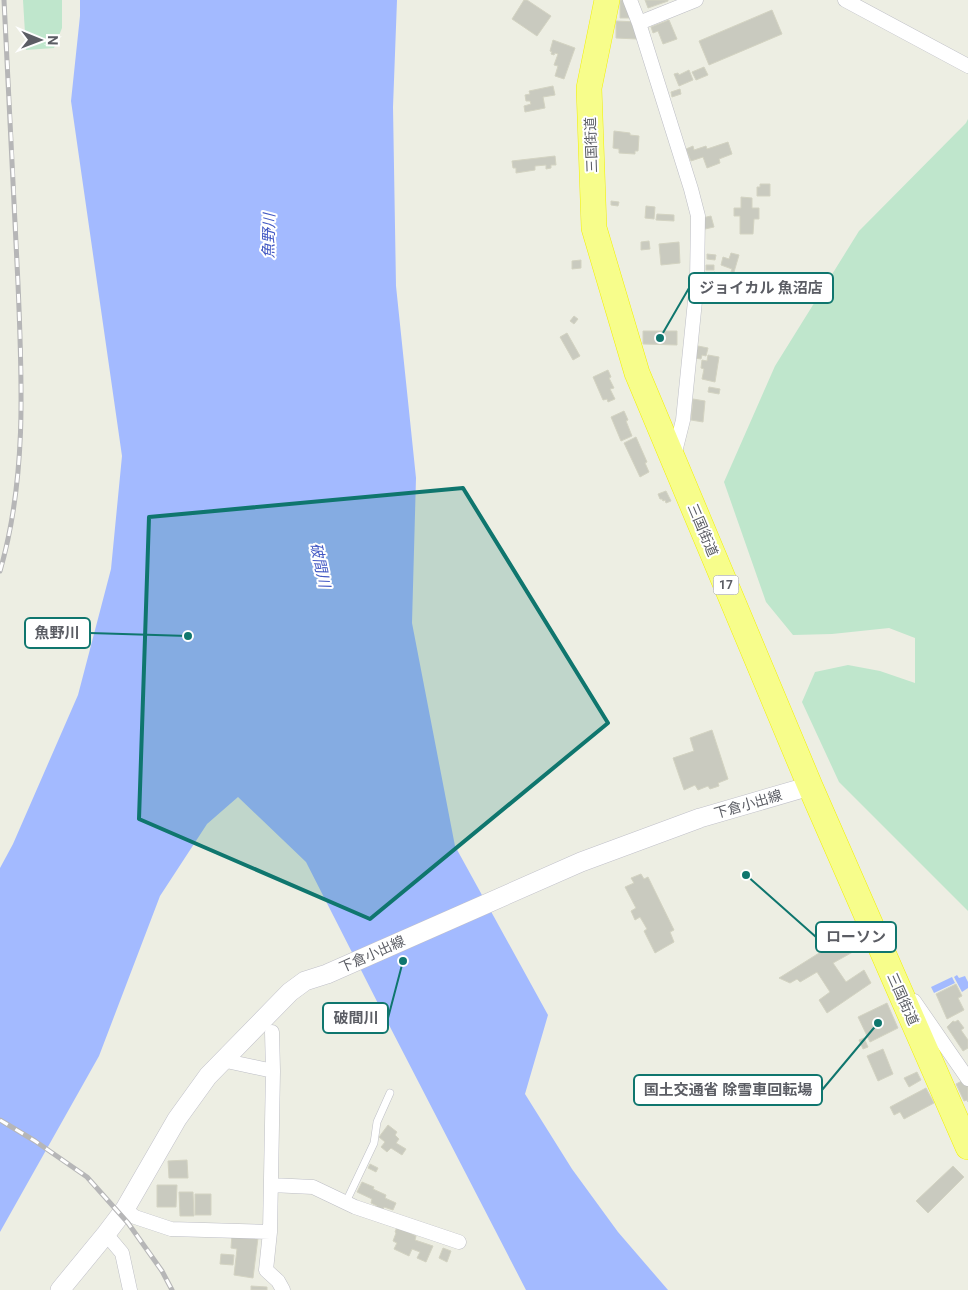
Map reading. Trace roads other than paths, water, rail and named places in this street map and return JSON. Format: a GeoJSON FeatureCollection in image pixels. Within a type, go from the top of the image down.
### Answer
{"type":"FeatureCollection","features":[{"type":"Feature","properties":{"kind":"highway","name":"三国街道"},"geometry":{"type":"LineString","coordinates":[[607,0],[589,88],[594,228],[636,373],[810,786],[968,1147]]}},
{"type":"Feature","properties":{"kind":"main road","name":"下倉小出線"},"geometry":{"type":"LineString","coordinates":[[60,1290],[125,1209],[177,1120],[208,1076],[290,992],[305,981],[327,974],[573,866],[700,818],[810,786]]}},
{"type":"Feature","properties":{"kind":"street"},"geometry":{"type":"LineString","coordinates":[[630,0],[639,23],[698,216],[696,290],[683,420],[674,460]]}},
{"type":"Feature","properties":{"kind":"street"},"geometry":{"type":"LineString","coordinates":[[639,23],[696,0]]}},
{"type":"Feature","properties":{"kind":"street"},"geometry":{"type":"LineString","coordinates":[[845,0],[968,66]]}},
{"type":"Feature","properties":{"kind":"street"},"geometry":{"type":"LineString","coordinates":[[886,961],[968,1080]]}},
{"type":"Feature","properties":{"kind":"street"},"geometry":{"type":"LineString","coordinates":[[272,1032],[270,1232],[266,1270],[278,1281],[283,1290]]}},
{"type":"Feature","properties":{"kind":"street"},"geometry":{"type":"LineString","coordinates":[[226,1057],[231,1062],[273,1071]]}},
{"type":"Feature","properties":{"kind":"street"},"geometry":{"type":"LineString","coordinates":[[271,1185],[313,1187],[355,1207],[459,1242]]}},
{"type":"Feature","properties":{"kind":"street"},"geometry":{"type":"LineString","coordinates":[[125,1209],[135,1217],[171,1229],[270,1232]]}},
{"type":"Feature","properties":{"kind":"street"},"geometry":{"type":"LineString","coordinates":[[106,1234],[122,1252],[130,1290]]}},
{"type":"Feature","properties":{"kind":"lane"},"geometry":{"type":"LineString","coordinates":[[346,1202],[374,1143],[377,1122],[390,1093]]}},
{"type":"Feature","properties":{"kind":"water"},"geometry":{"type":"Polygon","coordinates":[[[80,0],[397,0],[393,107],[396,286],[416,478],[412,623],[455,846],[548,1015],[525,1094],[572,1169],[618,1232],[668,1290],[526,1290],[306,862],[238,797],[207,824],[160,896],[99,1056],[0,1232],[0,868],[13,844],[78,695],[111,569],[122,456],[71,101],[80,0]]]}},
{"type":"Feature","properties":{"kind":"water"},"geometry":{"type":"Polygon","coordinates":[[[957,975],[959,978],[965,976],[968,982],[968,988],[962,992],[954,977],[957,975]]]}},
{"type":"Feature","properties":{"kind":"water"},"geometry":{"type":"Polygon","coordinates":[[[952,977],[955,983],[934,993],[931,987],[952,977]]]}},
{"type":"Feature","properties":{"kind":"railway"},"geometry":{"type":"LineString","coordinates":[[0,571],[9,536],[15,500],[21,429],[19,320],[4,0]]}},
{"type":"Feature","properties":{"kind":"railway"},"geometry":{"type":"LineString","coordinates":[[0,1120],[35,1141],[87,1177],[128,1223],[162,1271],[172,1290]]}},
{"type":"Feature","properties":{"kind":"place","name":"ジョイカル 魚沼店"},"geometry":{"type":"Point","coordinates":[660,338]}},
{"type":"Feature","properties":{"kind":"place","name":"魚野川"},"geometry":{"type":"Point","coordinates":[188,636]}},
{"type":"Feature","properties":{"kind":"place","name":"ローソン"},"geometry":{"type":"Point","coordinates":[746,875]}},
{"type":"Feature","properties":{"kind":"place","name":"破間川"},"geometry":{"type":"Point","coordinates":[403,961]}},
{"type":"Feature","properties":{"kind":"place","name":"国土交通省 除雪車回転場"},"geometry":{"type":"Point","coordinates":[878,1023]}}]}
